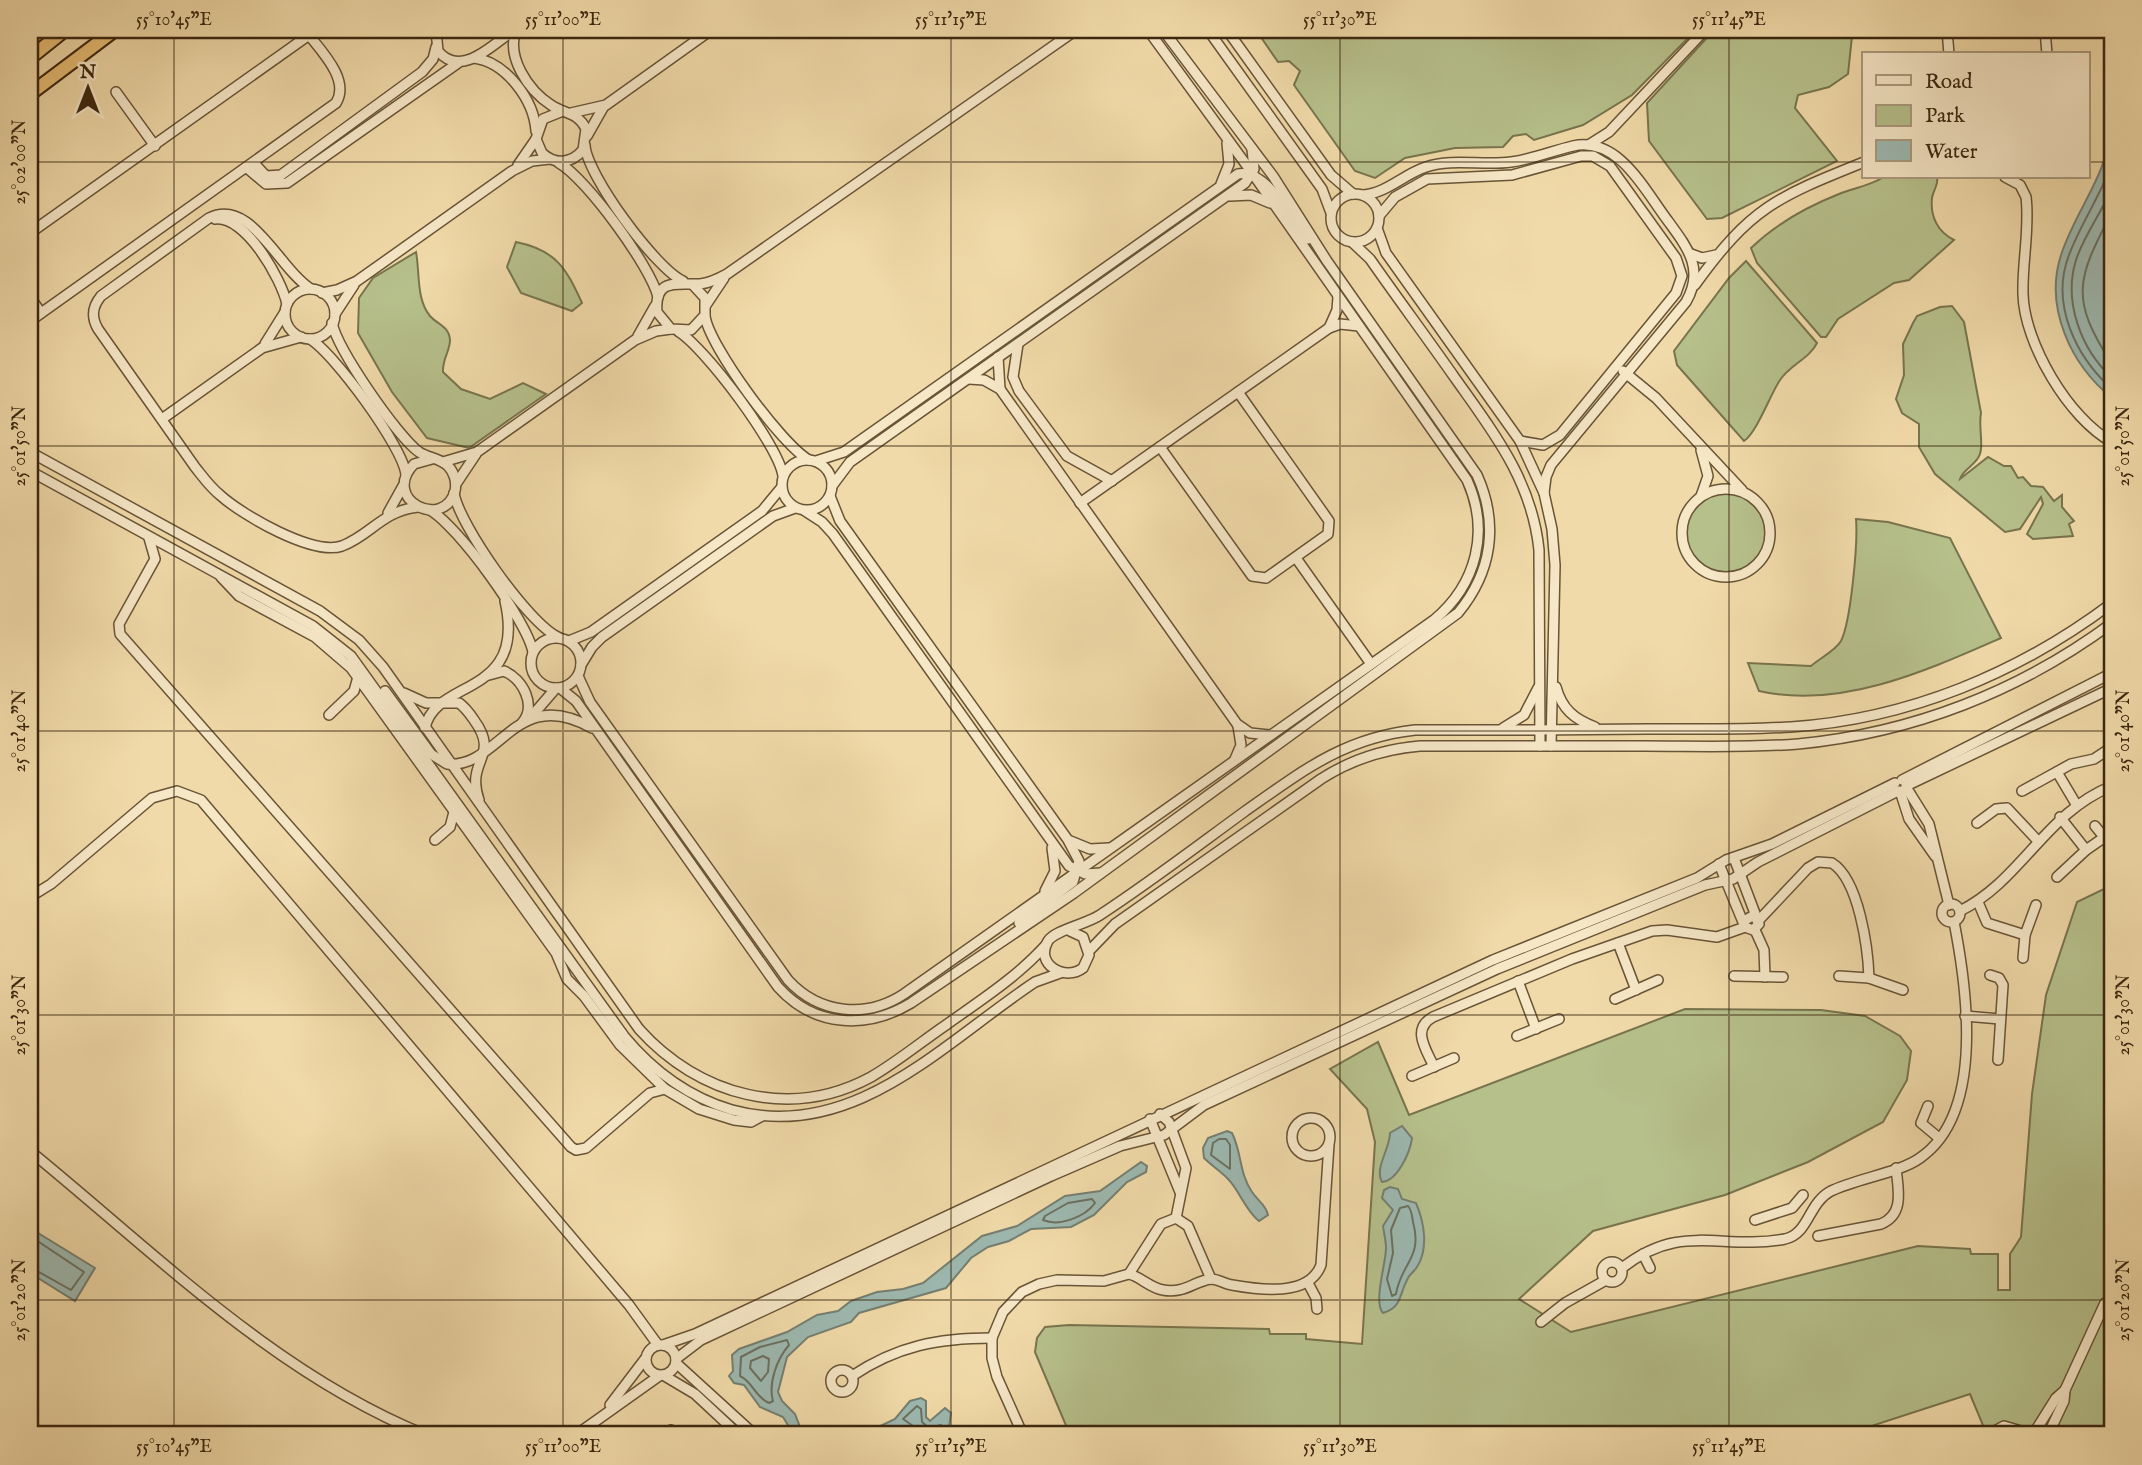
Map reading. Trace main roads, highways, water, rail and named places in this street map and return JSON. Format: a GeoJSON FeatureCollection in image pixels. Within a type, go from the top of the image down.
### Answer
{"type":"FeatureCollection","features":[{"type":"Feature","properties":{"kind":"highway"},"geometry":{"type":"LineString","coordinates":[[30,58],[65,30]]}},
{"type":"Feature","properties":{"kind":"highway"},"geometry":{"type":"LineString","coordinates":[[30,94],[115,30]]}},
{"type":"Feature","properties":{"kind":"water"},"geometry":{"type":"Polygon","coordinates":[[[2112,125],[2112,398],[2097,385],[2073,352],[2059,315],[2056,295],[2061,255],[2104,161],[2112,125]]]}},
{"type":"Feature","properties":{"kind":"water"},"geometry":{"type":"Polygon","coordinates":[[[1402,1126],[1412,1138],[1409,1151],[1398,1172],[1382,1182],[1380,1171],[1390,1133],[1402,1126]]]}},
{"type":"Feature","properties":{"kind":"water"},"geometry":{"type":"Polygon","coordinates":[[[1227,1131],[1232,1133],[1235,1140],[1248,1185],[1267,1212],[1268,1215],[1259,1221],[1229,1180],[1204,1158],[1203,1148],[1208,1138],[1227,1131]]]}},
{"type":"Feature","properties":{"kind":"water"},"geometry":{"type":"Polygon","coordinates":[[[1141,1162],[1147,1166],[1146,1172],[1127,1182],[1094,1215],[1071,1227],[1031,1229],[1009,1241],[988,1247],[971,1258],[946,1288],[859,1313],[851,1322],[808,1337],[787,1357],[778,1392],[782,1401],[795,1414],[802,1432],[807,1435],[794,1435],[783,1417],[760,1407],[744,1385],[734,1383],[729,1376],[733,1371],[732,1355],[739,1349],[787,1332],[817,1315],[838,1311],[851,1301],[877,1292],[923,1283],[982,1236],[1017,1226],[1065,1196],[1100,1191],[1141,1162]]]}},
{"type":"Feature","properties":{"kind":"water"},"geometry":{"type":"Polygon","coordinates":[[[1390,1187],[1398,1189],[1402,1199],[1416,1203],[1423,1227],[1424,1243],[1421,1260],[1408,1278],[1397,1304],[1383,1313],[1379,1300],[1386,1248],[1383,1226],[1393,1210],[1382,1198],[1384,1190],[1390,1187]]]}},
{"type":"Feature","properties":{"kind":"water"},"geometry":{"type":"Polygon","coordinates":[[[30,1228],[95,1268],[75,1301],[30,1273],[30,1228]]]}},
{"type":"Feature","properties":{"kind":"water"},"geometry":{"type":"Polygon","coordinates":[[[921,1398],[926,1401],[926,1417],[930,1421],[945,1408],[951,1413],[948,1435],[918,1435],[897,1426],[876,1433],[874,1429],[895,1419],[910,1401],[921,1398]]]}}]}
